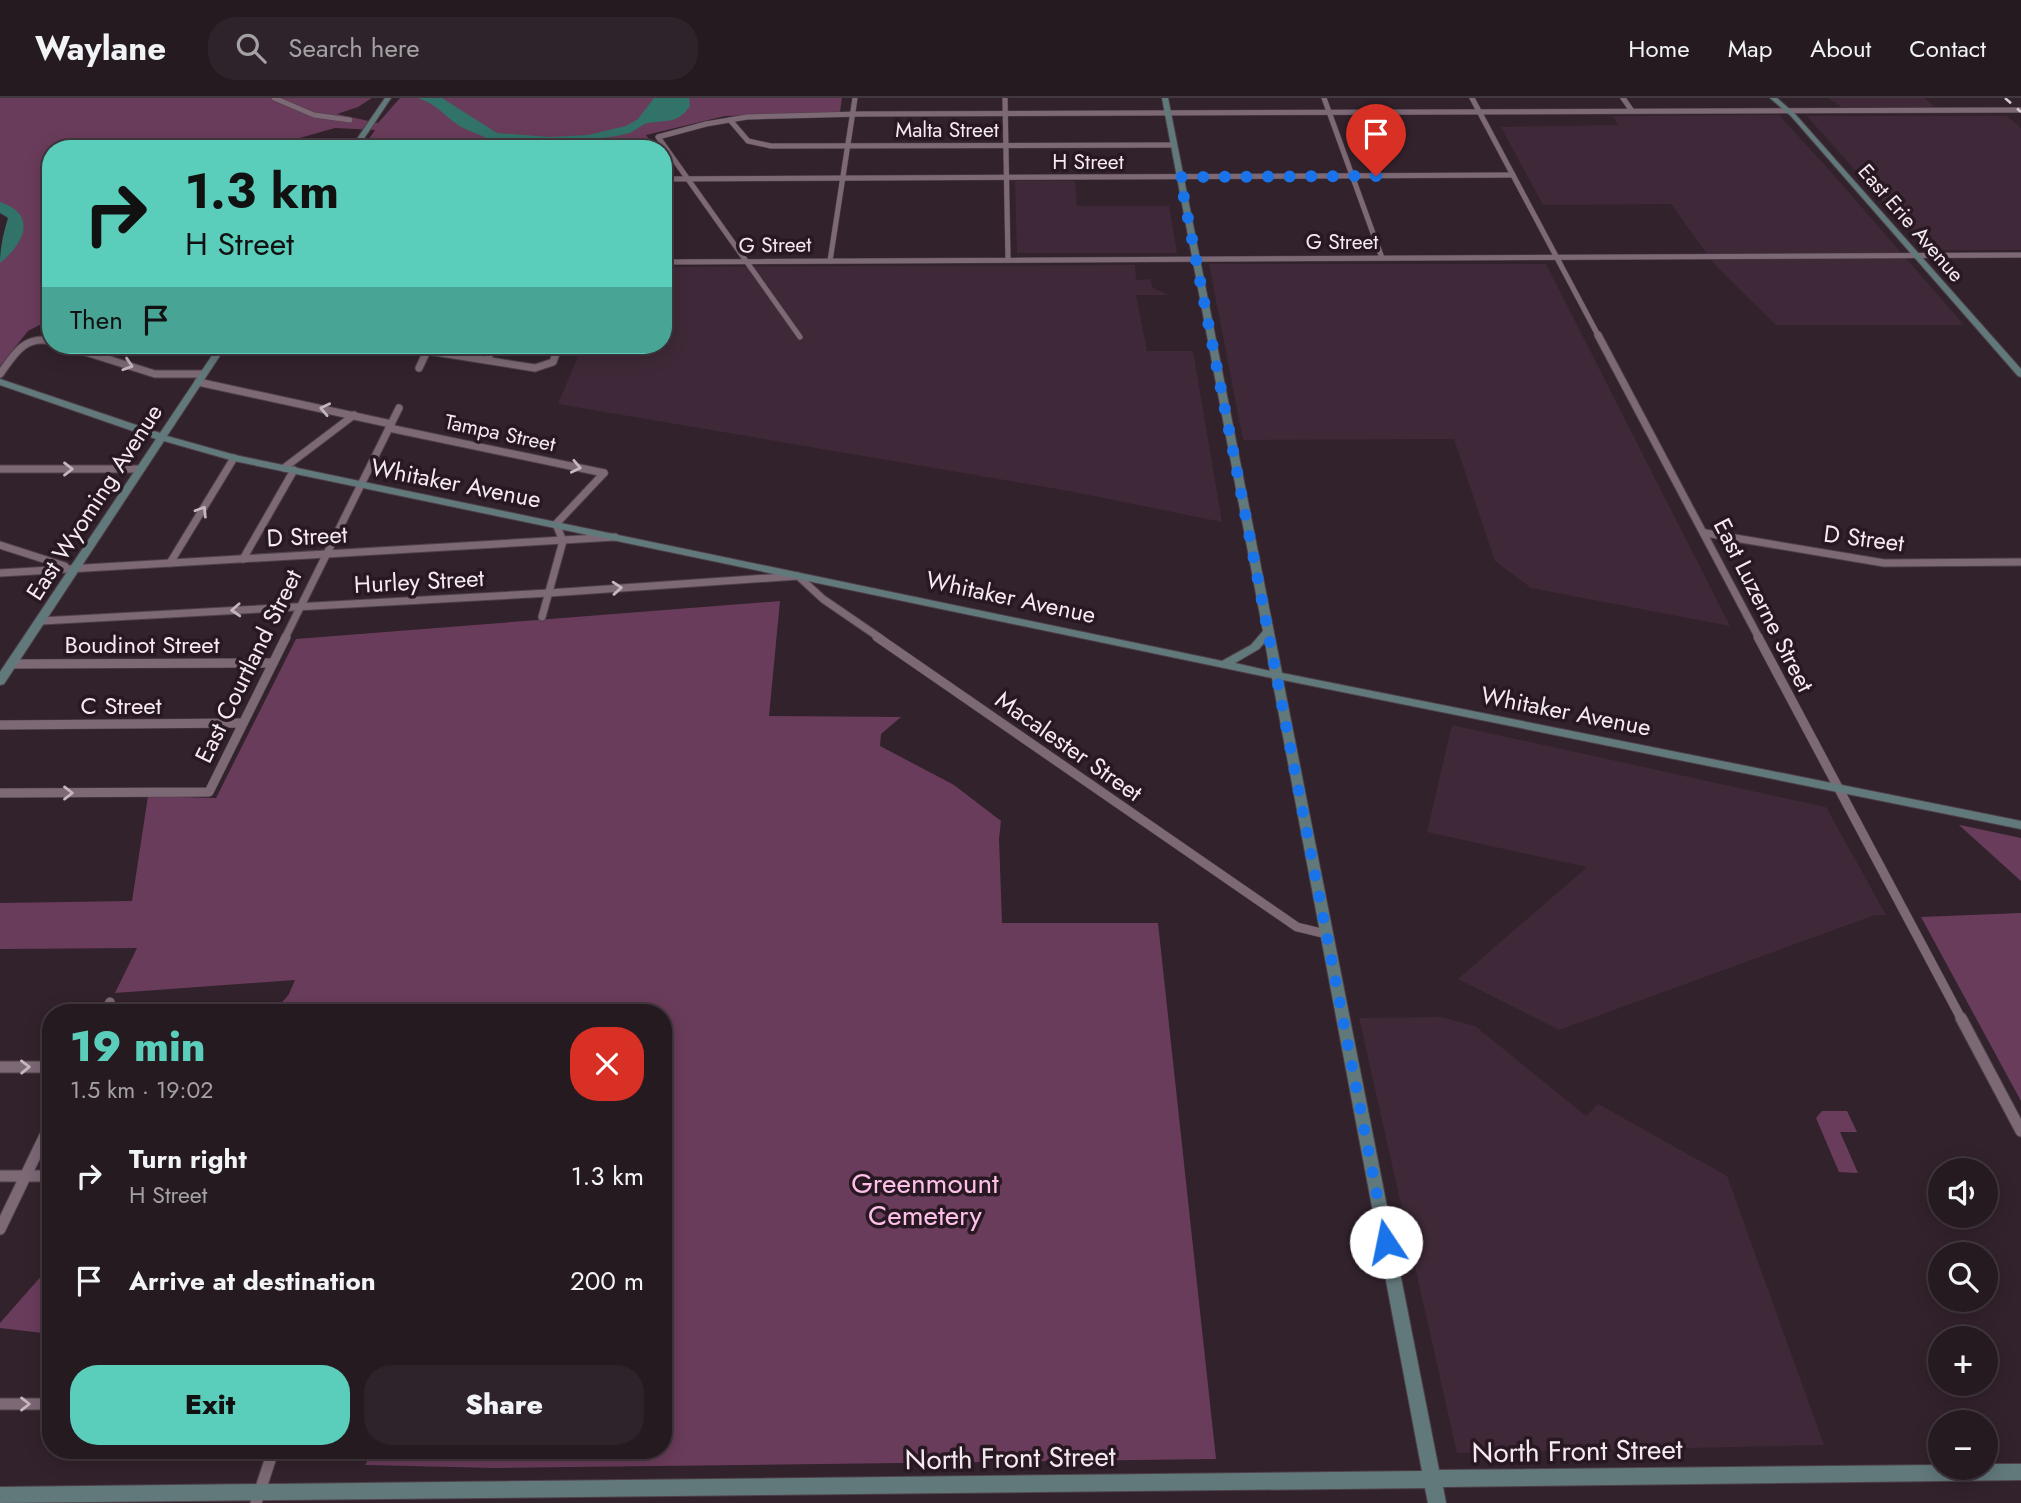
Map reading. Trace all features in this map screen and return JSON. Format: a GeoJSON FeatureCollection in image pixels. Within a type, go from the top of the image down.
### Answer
{"type":"FeatureCollection","features":[{"type":"Feature","properties":{"kind":"main road"},"geometry":{"type":"LineString","coordinates":[[358,140],[388,98]]}},
{"type":"Feature","properties":{"kind":"main road"},"geometry":{"type":"LineString","coordinates":[[1165,98],[1274,674],[1437,1503]]}},
{"type":"Feature","properties":{"kind":"main road","name":"East Erie Avenue"},"geometry":{"type":"LineString","coordinates":[[1773,98],[1789,111],[2021,374]]}},
{"type":"Feature","properties":{"kind":"main road","name":"East Wyoming Avenue"},"geometry":{"type":"LineString","coordinates":[[0,681],[217,354]]}},
{"type":"Feature","properties":{"kind":"main road","name":"Whitaker Avenue"},"geometry":{"type":"LineString","coordinates":[[0,382],[161,437],[234,458],[1225,664],[2021,825]]}},
{"type":"Feature","properties":{"kind":"main road"},"geometry":{"type":"LineString","coordinates":[[1225,664],[1255,647],[1267,633]]}},
{"type":"Feature","properties":{"kind":"main road","name":"North Front Street"},"geometry":{"type":"LineString","coordinates":[[0,1496],[257,1498],[2021,1472]]}},
{"type":"Feature","properties":{"kind":"street"},"geometry":{"type":"LineString","coordinates":[[274,98],[314,114],[350,120]]}},
{"type":"Feature","properties":{"kind":"street"},"geometry":{"type":"LineString","coordinates":[[830,261],[855,98]]}},
{"type":"Feature","properties":{"kind":"street"},"geometry":{"type":"LineString","coordinates":[[1005,98],[1008,259]]}},
{"type":"Feature","properties":{"kind":"street"},"geometry":{"type":"LineString","coordinates":[[1324,98],[1382,258]]}},
{"type":"Feature","properties":{"kind":"street","name":"East Luzerne Street"},"geometry":{"type":"LineString","coordinates":[[1472,98],[2021,1130]]}},
{"type":"Feature","properties":{"kind":"street"},"geometry":{"type":"LineString","coordinates":[[1623,98],[1632,111]]}},
{"type":"Feature","properties":{"kind":"street"},"geometry":{"type":"LineString","coordinates":[[660,140],[658,137],[730,120],[773,116],[2021,110]]}},
{"type":"Feature","properties":{"kind":"street","name":"Malta Street"},"geometry":{"type":"LineString","coordinates":[[730,120],[748,141],[761,145],[1174,145]]}},
{"type":"Feature","properties":{"kind":"street"},"geometry":{"type":"LineString","coordinates":[[672,157],[800,337]]}},
{"type":"Feature","properties":{"kind":"street","name":"H Street"},"geometry":{"type":"LineString","coordinates":[[672,179],[1513,175]]}},
{"type":"Feature","properties":{"kind":"street","name":"G Street"},"geometry":{"type":"LineString","coordinates":[[672,262],[2021,255]]}},
{"type":"Feature","properties":{"kind":"street"},"geometry":{"type":"LineString","coordinates":[[0,374],[31,339],[42,340]]}},
{"type":"Feature","properties":{"kind":"street","name":"Tampa Street"},"geometry":{"type":"LineString","coordinates":[[92,354],[155,374],[201,378],[390,426],[604,473],[556,524]]}},
{"type":"Feature","properties":{"kind":"street"},"geometry":{"type":"LineString","coordinates":[[419,368],[425,354]]}},
{"type":"Feature","properties":{"kind":"street"},"geometry":{"type":"LineString","coordinates":[[458,354],[535,368],[553,362],[556,354]]}},
{"type":"Feature","properties":{"kind":"street"},"geometry":{"type":"LineString","coordinates":[[487,360],[490,354]]}},
{"type":"Feature","properties":{"kind":"street","name":"East Courtland Street"},"geometry":{"type":"LineString","coordinates":[[0,793],[209,792],[399,408]]}},
{"type":"Feature","properties":{"kind":"street"},"geometry":{"type":"LineString","coordinates":[[243,559],[289,469],[354,415]]}},
{"type":"Feature","properties":{"kind":"street"},"geometry":{"type":"LineString","coordinates":[[170,563],[234,458]]}},
{"type":"Feature","properties":{"kind":"street"},"geometry":{"type":"LineString","coordinates":[[0,469],[139,469]]}},
{"type":"Feature","properties":{"kind":"street"},"geometry":{"type":"LineString","coordinates":[[542,617],[563,541],[556,524]]}},
{"type":"Feature","properties":{"kind":"street","name":"D Street"},"geometry":{"type":"LineString","coordinates":[[1705,533],[1884,563],[2021,562]]}},
{"type":"Feature","properties":{"kind":"street","name":"D Street"},"geometry":{"type":"LineString","coordinates":[[0,573],[617,537]]}},
{"type":"Feature","properties":{"kind":"street"},"geometry":{"type":"LineString","coordinates":[[0,545],[74,568]]}},
{"type":"Feature","properties":{"kind":"street","name":"Hurley Street"},"geometry":{"type":"LineString","coordinates":[[41,621],[549,593],[798,576]]}},
{"type":"Feature","properties":{"kind":"street","name":"Macalester Street"},"geometry":{"type":"LineString","coordinates":[[798,576],[824,599],[1297,927],[1326,934]]}},
{"type":"Feature","properties":{"kind":"street","name":"Boudinot Street"},"geometry":{"type":"LineString","coordinates":[[11,664],[273,663]]}},
{"type":"Feature","properties":{"kind":"street","name":"C Street"},"geometry":{"type":"LineString","coordinates":[[0,725],[243,723]]}},
{"type":"Feature","properties":{"kind":"street"},"geometry":{"type":"LineString","coordinates":[[0,1067],[42,1067]]}},
{"type":"Feature","properties":{"kind":"street"},"geometry":{"type":"LineString","coordinates":[[0,1229],[42,1142]]}},
{"type":"Feature","properties":{"kind":"street"},"geometry":{"type":"LineString","coordinates":[[0,1176],[42,1175]]}},
{"type":"Feature","properties":{"kind":"street"},"geometry":{"type":"LineString","coordinates":[[0,1404],[42,1404]]}},
{"type":"Feature","properties":{"kind":"street"},"geometry":{"type":"LineString","coordinates":[[257,1498],[269,1459]]}},
{"type":"Feature","properties":{"kind":"shaded area"},"geometry":{"type":"Polygon","coordinates":[[[418,98],[442,98],[497,133],[550,137],[588,135],[626,126],[638,119],[654,98],[689,98],[690,106],[681,116],[645,124],[626,134],[584,140],[495,140],[460,126],[418,98]]]}},
{"type":"Feature","properties":{"kind":"shaded area"},"geometry":{"type":"Polygon","coordinates":[[[1828,98],[1925,98],[1934,107],[1842,107],[1828,98]]]}},
{"type":"Feature","properties":{"kind":"shaded area"},"geometry":{"type":"Polygon","coordinates":[[[1779,115],[1964,325],[1776,325],[1714,264],[1671,204],[1543,205],[1501,127],[1618,125],[1613,116],[1779,115]]]}},
{"type":"Feature","properties":{"kind":"shaded area"},"geometry":{"type":"Polygon","coordinates":[[[1807,116],[2007,116],[2021,128],[2021,250],[1926,250],[1807,116]]]}},
{"type":"Feature","properties":{"kind":"shaded area"},"geometry":{"type":"Polygon","coordinates":[[[1015,181],[1075,181],[1077,206],[1169,206],[1177,253],[1017,253],[1015,181]]]}},
{"type":"Feature","properties":{"kind":"shaded area"},"geometry":{"type":"Polygon","coordinates":[[[0,202],[20,214],[23,230],[15,247],[0,263],[8,218],[0,213],[0,202]]]}},
{"type":"Feature","properties":{"kind":"shaded area"},"geometry":{"type":"Polygon","coordinates":[[[1209,264],[1546,264],[1730,626],[1531,588],[1495,561],[1454,439],[1243,440],[1209,264]]]}},
{"type":"Feature","properties":{"kind":"shaded area"},"geometry":{"type":"Polygon","coordinates":[[[1135,265],[1136,280],[1150,279],[1153,288],[1169,295],[1136,295],[1147,351],[1193,351],[1222,522],[1069,491],[558,404],[579,354],[672,354],[672,267],[1135,265]]]}},
{"type":"Feature","properties":{"kind":"shaded area"},"geometry":{"type":"Polygon","coordinates":[[[1452,725],[1826,807],[1886,915],[1875,915],[1559,1030],[1458,979],[1587,867],[1427,832],[1452,725]]]}},
{"type":"Feature","properties":{"kind":"shaded area"},"geometry":{"type":"Polygon","coordinates":[[[1441,1017],[1475,1026],[1586,1116],[1598,1104],[1727,1176],[1824,1445],[1457,1453],[1359,1018],[1441,1017]]]}},
{"type":"Feature","properties":{"kind":"green space"},"geometry":{"type":"Polygon","coordinates":[[[0,98],[372,98],[358,107],[337,114],[378,123],[400,98],[842,98],[840,112],[725,116],[646,135],[650,140],[368,140],[375,130],[335,128],[293,140],[42,140],[42,324],[28,331],[0,366],[0,258],[16,220],[0,211],[0,98]]]}},
{"type":"Feature","properties":{"kind":"green space","name":"Greenmount Cemetery"},"geometry":{"type":"Polygon","coordinates":[[[780,601],[769,716],[901,717],[881,734],[880,746],[954,785],[1001,821],[999,839],[1002,923],[1158,923],[1216,1459],[496,1468],[365,1465],[369,1459],[672,1459],[672,1004],[281,1004],[295,980],[115,993],[137,948],[0,949],[0,903],[132,901],[148,796],[216,798],[296,639],[780,601]]]}},
{"type":"Feature","properties":{"kind":"green space"},"geometry":{"type":"Polygon","coordinates":[[[1959,825],[2021,838],[2021,881],[1959,825]]]}},
{"type":"Feature","properties":{"kind":"green space"},"geometry":{"type":"Polygon","coordinates":[[[2021,913],[2021,1101],[1921,917],[2021,913]]]}},
{"type":"Feature","properties":{"kind":"green space"},"geometry":{"type":"Polygon","coordinates":[[[1822,1111],[1847,1111],[1857,1132],[1840,1132],[1858,1173],[1839,1172],[1816,1118],[1822,1111]]]}},
{"type":"Feature","properties":{"kind":"green space"},"geometry":{"type":"Polygon","coordinates":[[[42,1275],[42,1333],[0,1328],[0,1323],[42,1275]]]}},
{"type":"Feature","properties":{"kind":"railway"},"geometry":{"type":"LineString","coordinates":[[2005,98],[2021,112]]}},
{"type":"Feature","properties":{"kind":"route"},"geometry":{"type":"LineString","coordinates":[[1376,176],[1180,177],[1271,659],[1386,1242]]}}]}
